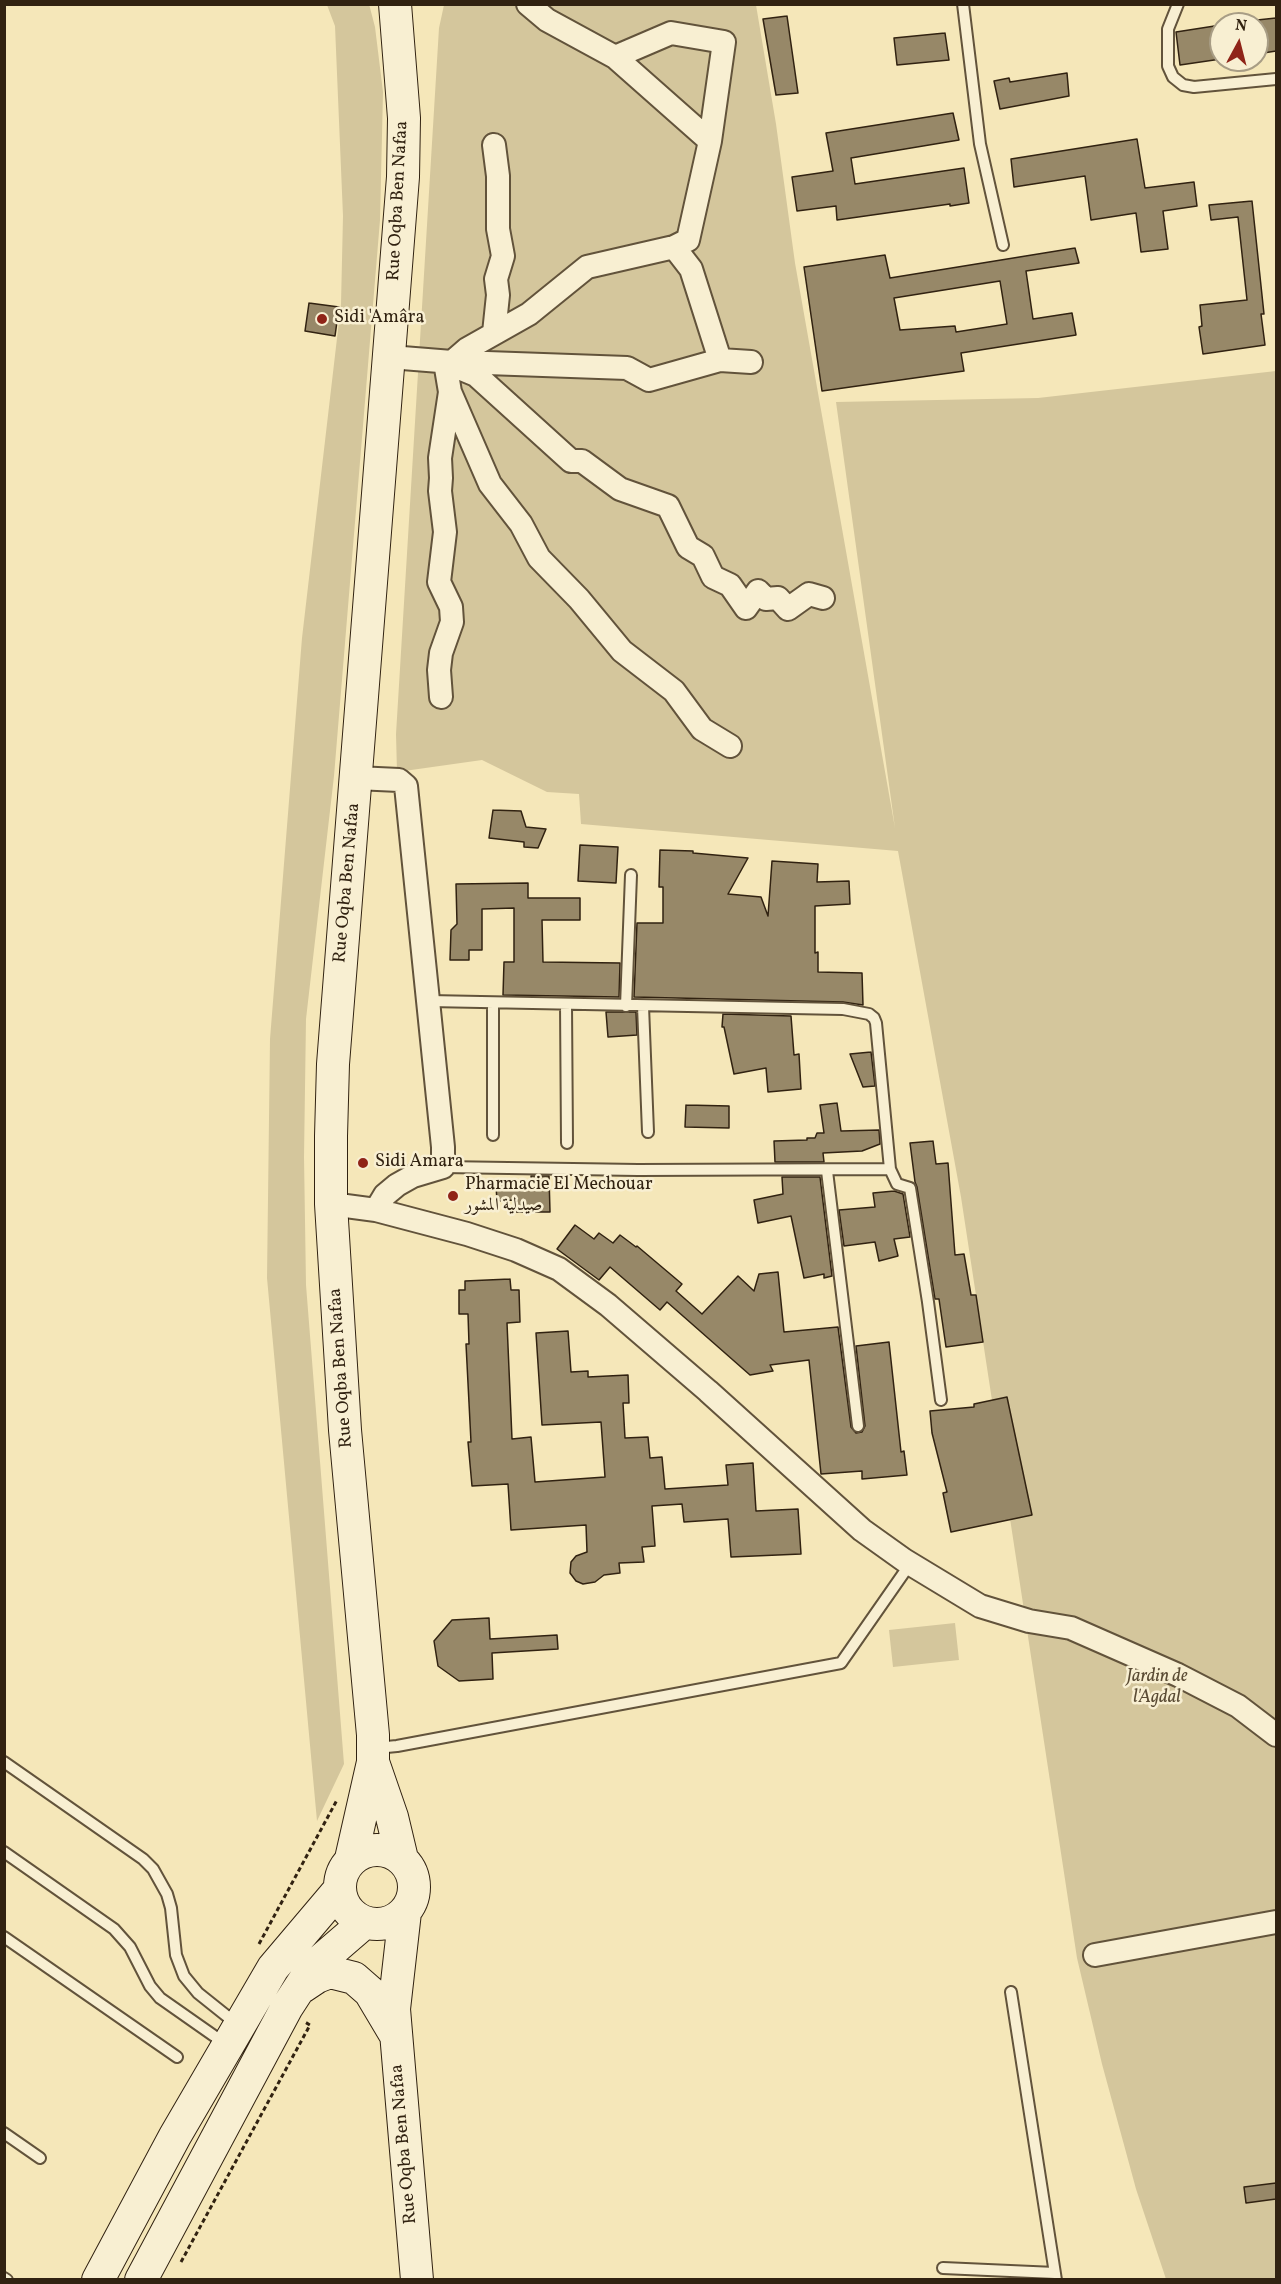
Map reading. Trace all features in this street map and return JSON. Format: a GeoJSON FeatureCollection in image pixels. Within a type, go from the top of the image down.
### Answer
{"type":"FeatureCollection","features":[{"type":"Feature","properties":{"kind":"street","name":"Rue Oqba Ben Nafaa"},"geometry":{"type":"LineString","coordinates":[[395,4],[401,74],[403,177],[333,1064],[332,1204],[345,1430],[373,1755],[402,1859]]}},
{"type":"Feature","properties":{"kind":"street"},"geometry":{"type":"LineString","coordinates":[[528,4],[547,20],[615,57],[710,141]]}},
{"type":"Feature","properties":{"kind":"street"},"geometry":{"type":"LineString","coordinates":[[449,362],[467,349],[529,314],[587,267],[674,247],[688,240],[710,141],[724,42],[671,33],[615,57]]}},
{"type":"Feature","properties":{"kind":"street"},"geometry":{"type":"LineString","coordinates":[[494,145],[498,176],[498,229],[503,256],[496,279],[498,295],[494,333]]}},
{"type":"Feature","properties":{"kind":"street"},"geometry":{"type":"LineString","coordinates":[[674,247],[691,269],[720,360]]}},
{"type":"Feature","properties":{"kind":"street"},"geometry":{"type":"LineString","coordinates":[[390,357],[449,362],[627,368],[649,380],[720,360],[751,362]]}},
{"type":"Feature","properties":{"kind":"street"},"geometry":{"type":"LineString","coordinates":[[441,697],[439,670],[441,653],[452,622],[451,608],[439,582],[445,532],[440,491],[440,458],[450,392],[449,362]]}},
{"type":"Feature","properties":{"kind":"street"},"geometry":{"type":"LineString","coordinates":[[449,362],[476,375],[571,461],[582,461],[620,489],[668,506],[688,547],[703,556],[714,577],[730,585],[746,608],[758,591],[766,599],[778,598],[788,609],[809,594],[823,598]]}},
{"type":"Feature","properties":{"kind":"street"},"geometry":{"type":"LineString","coordinates":[[450,392],[490,484],[521,524],[539,558],[579,599],[622,651],[674,691],[702,729],[730,746]]}},
{"type":"Feature","properties":{"kind":"street"},"geometry":{"type":"LineString","coordinates":[[356,778],[399,780],[406,786],[429,1001],[443,1167],[412,1176],[397,1185],[385,1195],[376,1210]]}},
{"type":"Feature","properties":{"kind":"street"},"geometry":{"type":"LineString","coordinates":[[332,1204],[376,1210],[506,1246],[559,1269],[608,1305],[708,1391],[862,1530],[910,1564],[980,1606],[1029,1621],[1071,1628],[1178,1675],[1238,1706],[1276,1735]]}},
{"type":"Feature","properties":{"kind":"street","name":"Rue Oqba Ben Nafaa"},"geometry":{"type":"LineString","coordinates":[[351,1859],[373,1755]]}},
{"type":"Feature","properties":{"kind":"street"},"geometry":{"type":"LineString","coordinates":[[98,2280],[175,2136],[273,1968],[339,1890],[342,1873],[351,1859],[371,1850],[393,1853],[410,1868],[414,1879],[411,1902],[405,1912],[393,1922],[367,1923],[313,1967],[284,2012],[141,2280]]}},
{"type":"Feature","properties":{"kind":"street"},"geometry":{"type":"LineString","coordinates":[[339,1890],[346,1908],[367,1923]]}},
{"type":"Feature","properties":{"kind":"street","name":"Rue Oqba Ben Nafaa"},"geometry":{"type":"LineString","coordinates":[[405,1912],[395,2023],[417,2280]]}},
{"type":"Feature","properties":{"kind":"street"},"geometry":{"type":"LineString","coordinates":[[1095,1955],[1276,1922]]}},
{"type":"Feature","properties":{"kind":"street","name":"Rue Oqba Ben Nafaa"},"geometry":{"type":"LineString","coordinates":[[367,1923],[395,2023]]}},
{"type":"Feature","properties":{"kind":"street"},"geometry":{"type":"LineString","coordinates":[[298,1989],[330,1972],[354,1978],[370,1992],[395,2023]]}},
{"type":"Feature","properties":{"kind":"lane"},"geometry":{"type":"LineString","coordinates":[[963,4],[980,144],[1003,245]]}},
{"type":"Feature","properties":{"kind":"lane"},"geometry":{"type":"LineString","coordinates":[[1178,4],[1168,29],[1168,66],[1173,77],[1183,85],[1194,87],[1276,79]]}},
{"type":"Feature","properties":{"kind":"lane"},"geometry":{"type":"LineString","coordinates":[[626,1006],[631,875]]}},
{"type":"Feature","properties":{"kind":"lane"},"geometry":{"type":"LineString","coordinates":[[429,1001],[843,1010],[869,1014],[876,1023],[890,1169],[897,1184],[910,1188],[941,1400]]}},
{"type":"Feature","properties":{"kind":"lane"},"geometry":{"type":"LineString","coordinates":[[493,1003],[493,1135]]}},
{"type":"Feature","properties":{"kind":"lane"},"geometry":{"type":"LineString","coordinates":[[566,1004],[567,1143]]}},
{"type":"Feature","properties":{"kind":"lane"},"geometry":{"type":"LineString","coordinates":[[643,1006],[648,1132]]}},
{"type":"Feature","properties":{"kind":"lane"},"geometry":{"type":"LineString","coordinates":[[443,1167],[827,1171],[890,1169]]}},
{"type":"Feature","properties":{"kind":"lane"},"geometry":{"type":"LineString","coordinates":[[827,1171],[858,1426]]}},
{"type":"Feature","properties":{"kind":"lane"},"geometry":{"type":"LineString","coordinates":[[373,1755],[397,1746],[841,1663],[910,1564]]}},
{"type":"Feature","properties":{"kind":"lane"},"geometry":{"type":"LineString","coordinates":[[4,1762],[153,1869],[169,1901],[176,1955],[184,1976],[233,2035]]}},
{"type":"Feature","properties":{"kind":"lane"},"geometry":{"type":"LineString","coordinates":[[4,1852],[114,1929],[130,1947],[150,1986],[160,1998],[233,2035]]}},
{"type":"Feature","properties":{"kind":"lane"},"geometry":{"type":"LineString","coordinates":[[4,1937],[177,2057]]}},
{"type":"Feature","properties":{"kind":"lane"},"geometry":{"type":"LineString","coordinates":[[943,2268],[1056,2276],[1011,1992]]}},
{"type":"Feature","properties":{"kind":"lane"},"geometry":{"type":"LineString","coordinates":[[4,2133],[40,2158]]}},
{"type":"Feature","properties":{"kind":"green space"},"geometry":{"type":"Polygon","coordinates":[[[369,4],[375,27],[383,92],[380,220],[334,776],[306,1019],[304,1157],[306,1285],[344,1764],[317,1821],[267,1278],[270,1039],[302,638],[341,304],[343,216],[335,26],[327,5],[369,4]]]}},
{"type":"Feature","properties":{"kind":"green space","name":"Jardin de l'Agdal"},"geometry":{"type":"Polygon","coordinates":[[[444,5],[756,5],[776,124],[795,263],[895,828],[836,402],[1038,398],[1276,371],[1276,2279],[1166,2279],[1136,2189],[1102,2064],[1077,1958],[961,1197],[898,851],[581,824],[579,794],[547,792],[482,760],[397,772],[396,734],[439,28],[444,5]]]}},
{"type":"Feature","properties":{"kind":"green space"},"geometry":{"type":"Polygon","coordinates":[[[955,1623],[959,1660],[893,1667],[889,1630],[955,1623]]]}},
{"type":"Feature","properties":{"kind":"building"},"geometry":{"type":"Polygon","coordinates":[[[787,16],[798,93],[776,95],[763,19],[787,16]]]}},
{"type":"Feature","properties":{"kind":"building"},"geometry":{"type":"Polygon","coordinates":[[[1276,18],[1276,51],[1269,52],[1269,19],[1276,18]]]}},
{"type":"Feature","properties":{"kind":"building"},"geometry":{"type":"Polygon","coordinates":[[[1209,27],[1209,61],[1180,65],[1176,32],[1209,27]]]}},
{"type":"Feature","properties":{"kind":"building"},"geometry":{"type":"Polygon","coordinates":[[[945,33],[949,60],[897,65],[894,38],[945,33]]]}},
{"type":"Feature","properties":{"kind":"building"},"geometry":{"type":"Polygon","coordinates":[[[1067,73],[1069,96],[1000,109],[994,81],[1009,78],[1010,82],[1067,73]]]}},
{"type":"Feature","properties":{"kind":"building"},"geometry":{"type":"Polygon","coordinates":[[[953,113],[959,140],[851,158],[855,184],[964,168],[969,203],[837,220],[836,206],[797,211],[792,177],[833,171],[826,133],[953,113]]]}},
{"type":"Feature","properties":{"kind":"building"},"geometry":{"type":"Polygon","coordinates":[[[1137,139],[1145,188],[1194,182],[1197,206],[1163,211],[1168,249],[1141,252],[1136,213],[1091,220],[1085,176],[1014,187],[1011,159],[1137,139]]]}},
{"type":"Feature","properties":{"kind":"building"},"geometry":{"type":"Polygon","coordinates":[[[1252,201],[1265,345],[1203,354],[1199,327],[1202,326],[1200,305],[1247,300],[1238,217],[1211,220],[1209,205],[1252,201]]]}},
{"type":"Feature","properties":{"kind":"building"},"geometry":{"type":"Polygon","coordinates":[[[1075,248],[1079,263],[1026,271],[1033,319],[1072,313],[1076,335],[961,353],[964,371],[822,391],[804,267],[885,255],[890,278],[1075,248]],[[1000,281],[894,298],[900,330],[955,326],[956,332],[1007,324],[1000,281]]]}},
{"type":"Feature","properties":{"kind":"building","name":"Sidi 'Amâra"},"geometry":{"type":"Polygon","coordinates":[[[309,303],[339,307],[335,336],[305,331],[309,303]]]}},
{"type":"Feature","properties":{"kind":"building"},"geometry":{"type":"Polygon","coordinates":[[[493,810],[521,811],[526,827],[546,829],[538,848],[524,847],[524,842],[489,838],[493,810]]]}},
{"type":"Feature","properties":{"kind":"building"},"geometry":{"type":"Polygon","coordinates":[[[580,845],[618,847],[616,883],[578,881],[580,845]]]}},
{"type":"Feature","properties":{"kind":"building"},"geometry":{"type":"Polygon","coordinates":[[[660,850],[693,851],[693,853],[748,858],[728,894],[761,897],[768,916],[772,861],[818,864],[817,882],[849,881],[850,904],[815,906],[815,953],[818,952],[818,972],[862,973],[863,1005],[843,1002],[634,997],[637,923],[663,923],[663,887],[659,887],[660,850]]]}},
{"type":"Feature","properties":{"kind":"building"},"geometry":{"type":"Polygon","coordinates":[[[528,883],[528,898],[580,898],[580,920],[542,920],[543,962],[620,963],[619,997],[503,995],[504,962],[514,962],[514,908],[482,909],[482,950],[469,950],[469,960],[450,960],[451,930],[457,924],[456,884],[528,883]]]}},
{"type":"Feature","properties":{"kind":"building"},"geometry":{"type":"Polygon","coordinates":[[[606,1012],[636,1012],[637,1035],[608,1037],[606,1012]]]}},
{"type":"Feature","properties":{"kind":"building"},"geometry":{"type":"Polygon","coordinates":[[[723,1014],[791,1016],[794,1055],[799,1054],[801,1089],[768,1092],[766,1068],[734,1074],[724,1027],[722,1027],[723,1014]]]}},
{"type":"Feature","properties":{"kind":"building"},"geometry":{"type":"Polygon","coordinates":[[[871,1052],[875,1086],[863,1087],[850,1054],[871,1052]]]}},
{"type":"Feature","properties":{"kind":"building"},"geometry":{"type":"Polygon","coordinates":[[[837,1103],[841,1131],[879,1130],[880,1144],[862,1151],[823,1153],[824,1162],[775,1162],[774,1141],[807,1140],[807,1138],[815,1138],[817,1133],[824,1133],[820,1105],[837,1103]]]}},
{"type":"Feature","properties":{"kind":"building"},"geometry":{"type":"Polygon","coordinates":[[[686,1105],[729,1106],[729,1128],[685,1127],[686,1105]]]}},
{"type":"Feature","properties":{"kind":"building"},"geometry":{"type":"Polygon","coordinates":[[[933,1141],[936,1164],[948,1163],[955,1255],[964,1254],[971,1295],[976,1295],[983,1342],[946,1347],[939,1299],[935,1299],[910,1143],[933,1141]]]}},
{"type":"Feature","properties":{"kind":"building"},"geometry":{"type":"Polygon","coordinates":[[[531,1176],[549,1176],[550,1212],[514,1212],[514,1200],[497,1201],[496,1186],[505,1183],[532,1183],[531,1176]]]}},
{"type":"Feature","properties":{"kind":"building"},"geometry":{"type":"Polygon","coordinates":[[[782,1177],[820,1177],[832,1276],[824,1278],[824,1274],[804,1278],[791,1216],[758,1223],[754,1200],[783,1194],[782,1177]]]}},
{"type":"Feature","properties":{"kind":"building"},"geometry":{"type":"Polygon","coordinates":[[[894,1191],[903,1194],[910,1237],[894,1239],[898,1256],[879,1261],[875,1242],[844,1246],[839,1210],[875,1207],[873,1193],[894,1191]]]}},
{"type":"Feature","properties":{"kind":"building"},"geometry":{"type":"Polygon","coordinates":[[[575,1225],[594,1239],[599,1233],[613,1243],[620,1235],[637,1246],[682,1284],[676,1291],[702,1314],[738,1276],[754,1291],[759,1274],[778,1272],[784,1332],[838,1327],[851,1427],[856,1433],[862,1432],[865,1426],[856,1346],[889,1342],[901,1452],[904,1451],[907,1475],[862,1479],[862,1471],[821,1474],[809,1360],[770,1365],[773,1371],[750,1375],[667,1302],[660,1310],[610,1267],[599,1280],[557,1249],[575,1225]]]}},
{"type":"Feature","properties":{"kind":"building"},"geometry":{"type":"Polygon","coordinates":[[[510,1279],[511,1290],[519,1290],[520,1322],[507,1323],[512,1439],[531,1437],[535,1482],[605,1477],[601,1422],[542,1425],[536,1333],[568,1331],[571,1372],[588,1371],[588,1377],[628,1375],[629,1403],[623,1403],[625,1438],[648,1437],[650,1458],[662,1457],[665,1489],[728,1485],[726,1465],[753,1463],[756,1511],[798,1509],[801,1554],[731,1557],[728,1519],[684,1522],[682,1504],[652,1506],[655,1546],[642,1547],[644,1562],[619,1563],[620,1573],[604,1575],[595,1582],[583,1584],[576,1581],[570,1573],[571,1562],[576,1556],[587,1552],[586,1525],[511,1530],[508,1484],[472,1486],[468,1442],[471,1442],[466,1344],[469,1344],[468,1314],[459,1314],[459,1290],[465,1290],[465,1281],[510,1279]]]}},
{"type":"Feature","properties":{"kind":"building"},"geometry":{"type":"Polygon","coordinates":[[[1007,1397],[1032,1515],[951,1532],[943,1493],[947,1492],[932,1433],[930,1411],[974,1407],[974,1404],[1007,1397]]]}},
{"type":"Feature","properties":{"kind":"building"},"geometry":{"type":"Polygon","coordinates":[[[489,1618],[490,1639],[557,1635],[558,1649],[492,1653],[493,1679],[459,1681],[438,1666],[434,1641],[452,1620],[489,1618]]]}},
{"type":"Feature","properties":{"kind":"building"},"geometry":{"type":"Polygon","coordinates":[[[1276,2183],[1276,2199],[1246,2203],[1244,2187],[1276,2183]]]}},
{"type":"Feature","properties":{"kind":"place","name":"Sidi 'Amâra"},"geometry":{"type":"Point","coordinates":[322,319]}},
{"type":"Feature","properties":{"kind":"place","name":"Sidi Amara"},"geometry":{"type":"Point","coordinates":[363,1163]}},
{"type":"Feature","properties":{"kind":"place","name":"Pharmacie El Mechouar صيدلية المشور"},"geometry":{"type":"Point","coordinates":[453,1196]}}]}
